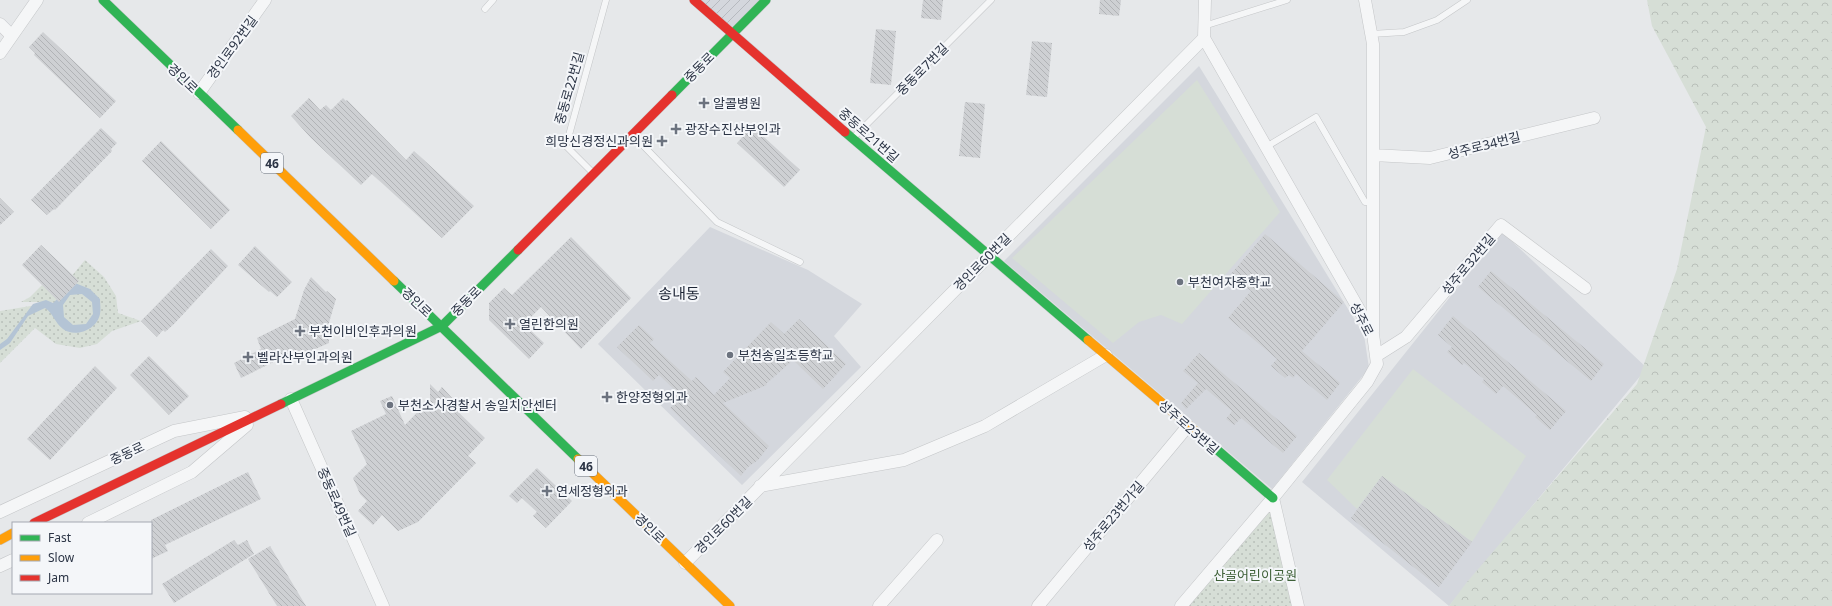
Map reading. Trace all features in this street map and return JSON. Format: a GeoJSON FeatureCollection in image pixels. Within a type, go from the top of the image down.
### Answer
{"type":"FeatureCollection","features":[{"type":"Feature","properties":{"kind":"street"},"geometry":{"type":"LineString","coordinates":[[0,53],[37,0]]}},
{"type":"Feature","properties":{"kind":"street","name":"경인로"},"geometry":{"type":"LineString","coordinates":[[103,0],[730,606]]}},
{"type":"Feature","properties":{"kind":"street","name":"경인로92번길"},"geometry":{"type":"LineString","coordinates":[[199,93],[266,0]]}},
{"type":"Feature","properties":{"kind":"street"},"geometry":{"type":"LineString","coordinates":[[694,0],[732,34]]}},
{"type":"Feature","properties":{"kind":"street","name":"중동로"},"geometry":{"type":"LineString","coordinates":[[36,522],[442,326],[766,0]]}},
{"type":"Feature","properties":{"kind":"street"},"geometry":{"type":"LineString","coordinates":[[1204,32],[1205,0]]}},
{"type":"Feature","properties":{"kind":"street"},"geometry":{"type":"LineString","coordinates":[[1365,0],[1373,44],[1372,334]]}},
{"type":"Feature","properties":{"kind":"street"},"geometry":{"type":"LineString","coordinates":[[0,24],[12,36]]}},
{"type":"Feature","properties":{"kind":"street","name":"성주로"},"geometry":{"type":"LineString","coordinates":[[1181,606],[1273,498],[1367,382],[1377,364],[1372,334],[1266,147],[1204,32]]}},
{"type":"Feature","properties":{"kind":"street","name":"경인로60번길"},"geometry":{"type":"LineString","coordinates":[[685,563],[989,255],[1204,32]]}},
{"type":"Feature","properties":{"kind":"street","name":"중동로21번길"},"geometry":{"type":"LineString","coordinates":[[732,34],[989,255]]}},
{"type":"Feature","properties":{"kind":"street","name":"성주로34번길"},"geometry":{"type":"LineString","coordinates":[[1373,155],[1430,158],[1594,118]]}},
{"type":"Feature","properties":{"kind":"street","name":"성주로32번길"},"geometry":{"type":"LineString","coordinates":[[1376,356],[1406,337],[1501,225],[1585,288]]}},
{"type":"Feature","properties":{"kind":"street","name":"성주로23번길"},"geometry":{"type":"LineString","coordinates":[[989,255],[1273,498]]}},
{"type":"Feature","properties":{"kind":"street","name":"경인로60번길"},"geometry":{"type":"LineString","coordinates":[[760,486],[904,460],[985,426],[1106,355]]}},
{"type":"Feature","properties":{"kind":"street","name":"중동로49번길"},"geometry":{"type":"LineString","coordinates":[[291,399],[383,606]]}},
{"type":"Feature","properties":{"kind":"street","name":"중동로"},"geometry":{"type":"LineString","coordinates":[[0,512],[174,431],[260,414]]}},
{"type":"Feature","properties":{"kind":"street","name":"중동로"},"geometry":{"type":"LineString","coordinates":[[90,522],[192,472],[260,414]]}},
{"type":"Feature","properties":{"kind":"street","name":"성주로23번가길"},"geometry":{"type":"LineString","coordinates":[[1038,606],[1188,426]]}},
{"type":"Feature","properties":{"kind":"street"},"geometry":{"type":"LineString","coordinates":[[1273,498],[1298,606]]}},
{"type":"Feature","properties":{"kind":"street"},"geometry":{"type":"LineString","coordinates":[[0,540],[12,534]]}},
{"type":"Feature","properties":{"kind":"street"},"geometry":{"type":"LineString","coordinates":[[879,606],[937,540]]}},
{"type":"Feature","properties":{"kind":"street"},"geometry":{"type":"LineString","coordinates":[[0,566],[12,560]]}},
{"type":"Feature","properties":{"kind":"lane"},"geometry":{"type":"LineString","coordinates":[[485,9],[493,0]]}},
{"type":"Feature","properties":{"kind":"lane","name":"중동로22번길"},"geometry":{"type":"LineString","coordinates":[[593,173],[566,146],[606,0]]}},
{"type":"Feature","properties":{"kind":"lane","name":"중동로7번길"},"geometry":{"type":"LineString","coordinates":[[853,138],[991,0]]}},
{"type":"Feature","properties":{"kind":"lane"},"geometry":{"type":"LineString","coordinates":[[1204,32],[1287,0]]}},
{"type":"Feature","properties":{"kind":"lane"},"geometry":{"type":"LineString","coordinates":[[1371,34],[1404,32],[1424,25],[1437,20],[1467,0]]}},
{"type":"Feature","properties":{"kind":"lane"},"geometry":{"type":"LineString","coordinates":[[1266,147],[1316,118],[1366,202],[1373,204]]}},
{"type":"Feature","properties":{"kind":"lane"},"geometry":{"type":"LineString","coordinates":[[632,134],[717,222],[800,262]]}},
{"type":"Feature","properties":{"kind":"shaded area"},"geometry":{"type":"Polygon","coordinates":[[[694,0],[766,0],[731,34],[694,0]]]}},
{"type":"Feature","properties":{"kind":"shaded area","name":"부천여자중학교"},"geometry":{"type":"Polygon","coordinates":[[[1199,66],[1364,335],[1369,368],[1272,489],[1004,261],[1199,66]]]}},
{"type":"Feature","properties":{"kind":"shaded area","name":"부천송일초등학교"},"geometry":{"type":"Polygon","coordinates":[[[710,227],[808,270],[862,304],[834,336],[861,367],[742,485],[598,344],[710,227]]]}},
{"type":"Feature","properties":{"kind":"shaded area"},"geometry":{"type":"Polygon","coordinates":[[[1502,232],[1647,368],[1449,606],[1302,482],[1502,232]]]}},
{"type":"Feature","properties":{"kind":"green space"},"geometry":{"type":"Polygon","coordinates":[[[1647,0],[1832,0],[1832,606],[1449,606],[1467,582],[1637,384],[1677,269],[1706,127],[1652,26],[1647,0]]]}},
{"type":"Feature","properties":{"kind":"green space"},"geometry":{"type":"Polygon","coordinates":[[[1197,80],[1280,212],[1182,324],[1161,315],[1139,322],[1113,343],[1012,258],[1197,80]]]}},
{"type":"Feature","properties":{"kind":"green space"},"geometry":{"type":"Polygon","coordinates":[[[85,260],[104,277],[116,296],[118,313],[141,321],[112,331],[97,344],[80,348],[56,344],[35,328],[0,363],[0,311],[55,302],[21,302],[30,297],[42,285],[55,296],[85,260]]]}},
{"type":"Feature","properties":{"kind":"green space"},"geometry":{"type":"Polygon","coordinates":[[[1413,369],[1526,456],[1472,542],[1382,476],[1357,509],[1327,480],[1413,369]]]}},
{"type":"Feature","properties":{"kind":"green space","name":"산골어린이공원"},"geometry":{"type":"Polygon","coordinates":[[[1271,507],[1294,606],[1185,606],[1271,507]]]}},
{"type":"Feature","properties":{"kind":"water"},"geometry":{"type":"Polygon","coordinates":[[[75,283],[90,289],[100,299],[100,314],[98,320],[90,328],[85,331],[73,333],[63,329],[45,308],[28,316],[10,343],[0,350],[0,344],[7,339],[33,304],[46,300],[53,303],[75,283]],[[82,294],[70,295],[63,305],[64,317],[73,325],[86,324],[93,314],[92,302],[82,294]]]}},
{"type":"Feature","properties":{"kind":"building"},"geometry":{"type":"Polygon","coordinates":[[[923,0],[943,0],[941,20],[921,18],[923,0]]]}},
{"type":"Feature","properties":{"kind":"building"},"geometry":{"type":"Polygon","coordinates":[[[1100,0],[1121,0],[1119,16],[1099,14],[1100,0]]]}},
{"type":"Feature","properties":{"kind":"building"},"geometry":{"type":"Polygon","coordinates":[[[876,29],[896,31],[891,85],[870,83],[876,29]]]}},
{"type":"Feature","properties":{"kind":"building"},"geometry":{"type":"Polygon","coordinates":[[[43,32],[116,101],[100,118],[34,55],[35,53],[29,47],[43,32]]]}},
{"type":"Feature","properties":{"kind":"building"},"geometry":{"type":"Polygon","coordinates":[[[1032,41],[1052,43],[1047,97],[1026,95],[1032,41]]]}},
{"type":"Feature","properties":{"kind":"building"},"geometry":{"type":"Polygon","coordinates":[[[309,98],[320,110],[326,105],[331,110],[343,98],[346,101],[347,100],[406,160],[414,151],[474,206],[442,238],[372,174],[361,185],[311,138],[291,116],[309,98]]]}},
{"type":"Feature","properties":{"kind":"building"},"geometry":{"type":"Polygon","coordinates":[[[965,102],[985,104],[980,158],[959,156],[965,102]]]}},
{"type":"Feature","properties":{"kind":"building"},"geometry":{"type":"Polygon","coordinates":[[[752,126],[800,170],[784,187],[737,143],[752,126]]]}},
{"type":"Feature","properties":{"kind":"building"},"geometry":{"type":"Polygon","coordinates":[[[101,128],[117,143],[111,149],[112,151],[55,210],[54,209],[47,215],[31,200],[101,128]]]}},
{"type":"Feature","properties":{"kind":"building"},"geometry":{"type":"Polygon","coordinates":[[[161,141],[230,210],[211,229],[142,161],[161,141]]]}},
{"type":"Feature","properties":{"kind":"building"},"geometry":{"type":"Polygon","coordinates":[[[0,198],[14,212],[0,225],[0,198]]]}},
{"type":"Feature","properties":{"kind":"building"},"geometry":{"type":"Polygon","coordinates":[[[1265,234],[1344,302],[1302,351],[1340,383],[1327,400],[1296,374],[1293,378],[1289,375],[1285,378],[1271,366],[1277,359],[1228,318],[1251,291],[1231,274],[1265,234]]]}},
{"type":"Feature","properties":{"kind":"building"},"geometry":{"type":"Polygon","coordinates":[[[571,237],[631,298],[581,349],[541,307],[524,324],[544,343],[529,359],[489,320],[489,303],[504,288],[512,295],[571,237]]]}},
{"type":"Feature","properties":{"kind":"building"},"geometry":{"type":"Polygon","coordinates":[[[41,245],[79,281],[59,302],[22,265],[41,245]]]}},
{"type":"Feature","properties":{"kind":"building"},"geometry":{"type":"Polygon","coordinates":[[[255,246],[292,282],[277,297],[270,291],[269,292],[238,265],[255,246]]]}},
{"type":"Feature","properties":{"kind":"building"},"geometry":{"type":"Polygon","coordinates":[[[211,249],[228,266],[174,324],[165,332],[163,330],[157,337],[141,321],[211,249]]]}},
{"type":"Feature","properties":{"kind":"building"},"geometry":{"type":"Polygon","coordinates":[[[1491,271],[1604,364],[1591,381],[1478,287],[1491,271]]]}},
{"type":"Feature","properties":{"kind":"building"},"geometry":{"type":"Polygon","coordinates":[[[311,277],[326,292],[327,291],[336,299],[328,326],[329,343],[299,356],[296,351],[241,378],[234,363],[261,349],[257,338],[295,319],[304,290],[311,277]]]}},
{"type":"Feature","properties":{"kind":"building"},"geometry":{"type":"Polygon","coordinates":[[[1453,316],[1566,411],[1550,430],[1535,417],[1537,415],[1503,386],[1496,394],[1482,382],[1484,379],[1464,363],[1462,365],[1447,352],[1452,347],[1438,335],[1453,316]]]}},
{"type":"Feature","properties":{"kind":"building"},"geometry":{"type":"Polygon","coordinates":[[[799,319],[846,364],[823,389],[793,360],[766,384],[767,385],[723,403],[769,446],[758,460],[748,467],[741,476],[670,408],[680,398],[677,396],[679,394],[659,375],[653,381],[617,347],[639,325],[654,339],[650,343],[692,381],[696,377],[714,395],[730,378],[723,372],[771,322],[784,334],[799,319]]]}},
{"type":"Feature","properties":{"kind":"building"},"geometry":{"type":"Polygon","coordinates":[[[1199,353],[1297,436],[1283,453],[1241,418],[1234,425],[1226,419],[1232,411],[1206,389],[1186,409],[1181,403],[1198,383],[1183,371],[1199,353]]]}},
{"type":"Feature","properties":{"kind":"building"},"geometry":{"type":"Polygon","coordinates":[[[149,356],[189,396],[169,415],[130,375],[149,356]]]}},
{"type":"Feature","properties":{"kind":"building"},"geometry":{"type":"Polygon","coordinates":[[[95,366],[117,388],[50,460],[27,439],[95,366]]]}},
{"type":"Feature","properties":{"kind":"building"},"geometry":{"type":"Polygon","coordinates":[[[430,384],[438,392],[442,387],[453,399],[449,403],[485,438],[468,456],[476,463],[418,522],[398,531],[382,515],[373,525],[358,511],[367,501],[360,494],[353,478],[367,464],[351,431],[386,414],[380,401],[392,396],[405,425],[430,399],[430,384]]]}},
{"type":"Feature","properties":{"kind":"building"},"geometry":{"type":"Polygon","coordinates":[[[537,468],[572,501],[546,528],[533,516],[537,512],[522,498],[517,503],[509,496],[537,468]]]}},
{"type":"Feature","properties":{"kind":"building"},"geometry":{"type":"Polygon","coordinates":[[[248,472],[261,499],[165,545],[168,551],[152,559],[151,520],[248,472]]]}},
{"type":"Feature","properties":{"kind":"building"},"geometry":{"type":"Polygon","coordinates":[[[1382,476],[1472,542],[1439,587],[1351,518],[1382,476]]]}},
{"type":"Feature","properties":{"kind":"building"},"geometry":{"type":"Polygon","coordinates":[[[234,540],[238,545],[247,540],[254,554],[174,603],[162,584],[234,540]]]}},
{"type":"Feature","properties":{"kind":"building"},"geometry":{"type":"Polygon","coordinates":[[[270,546],[306,606],[277,606],[248,559],[270,546]]]}},
{"type":"Feature","properties":{"kind":"traffic: fast"},"geometry":{"type":"LineString","coordinates":[[103,0],[238,130]]}},
{"type":"Feature","properties":{"kind":"traffic: fast"},"geometry":{"type":"LineString","coordinates":[[672,95],[766,0]]}},
{"type":"Feature","properties":{"kind":"traffic: fast"},"geometry":{"type":"LineString","coordinates":[[845,132],[1088,340]]}},
{"type":"Feature","properties":{"kind":"traffic: fast"},"geometry":{"type":"LineString","coordinates":[[281,404],[442,326],[518,250]]}},
{"type":"Feature","properties":{"kind":"traffic: fast"},"geometry":{"type":"LineString","coordinates":[[394,281],[578,459]]}},
{"type":"Feature","properties":{"kind":"traffic: fast"},"geometry":{"type":"LineString","coordinates":[[1207,441],[1273,498]]}},
{"type":"Feature","properties":{"kind":"traffic: slow"},"geometry":{"type":"LineString","coordinates":[[238,130],[394,281]]}},
{"type":"Feature","properties":{"kind":"traffic: slow"},"geometry":{"type":"LineString","coordinates":[[1088,340],[1207,441]]}},
{"type":"Feature","properties":{"kind":"traffic: slow"},"geometry":{"type":"LineString","coordinates":[[578,459],[730,606]]}},
{"type":"Feature","properties":{"kind":"traffic: slow"},"geometry":{"type":"LineString","coordinates":[[0,540],[12,534]]}},
{"type":"Feature","properties":{"kind":"traffic: jam"},"geometry":{"type":"LineString","coordinates":[[694,0],[845,132]]}},
{"type":"Feature","properties":{"kind":"traffic: jam"},"geometry":{"type":"LineString","coordinates":[[518,250],[672,95]]}},
{"type":"Feature","properties":{"kind":"traffic: jam"},"geometry":{"type":"LineString","coordinates":[[36,522],[281,404]]}},
{"type":"Feature","properties":{"kind":"place","name":"알콜병원"},"geometry":{"type":"Point","coordinates":[704,103]}},
{"type":"Feature","properties":{"kind":"place","name":"광장수진산부인과"},"geometry":{"type":"Point","coordinates":[676,129]}},
{"type":"Feature","properties":{"kind":"place","name":"희망신경정신과의원"},"geometry":{"type":"Point","coordinates":[662,141]}},
{"type":"Feature","properties":{"kind":"place","name":"부천여자중학교"},"geometry":{"type":"Point","coordinates":[1180,282]}},
{"type":"Feature","properties":{"kind":"place","name":"열린한의원"},"geometry":{"type":"Point","coordinates":[510,324]}},
{"type":"Feature","properties":{"kind":"place","name":"부천이비인후과의원"},"geometry":{"type":"Point","coordinates":[300,331]}},
{"type":"Feature","properties":{"kind":"place","name":"부천송일초등학교"},"geometry":{"type":"Point","coordinates":[730,355]}},
{"type":"Feature","properties":{"kind":"place","name":"벨라산부인과의원"},"geometry":{"type":"Point","coordinates":[248,357]}},
{"type":"Feature","properties":{"kind":"place","name":"한양정형외과"},"geometry":{"type":"Point","coordinates":[607,397]}},
{"type":"Feature","properties":{"kind":"place","name":"부천소사경찰서 송일치안센터"},"geometry":{"type":"Point","coordinates":[390,405]}},
{"type":"Feature","properties":{"kind":"place","name":"연세정형외과"},"geometry":{"type":"Point","coordinates":[547,491]}},
{"type":"Feature","properties":{"kind":"district","name":"송내동"},"geometry":{"type":"Point","coordinates":[679,293]}}]}
